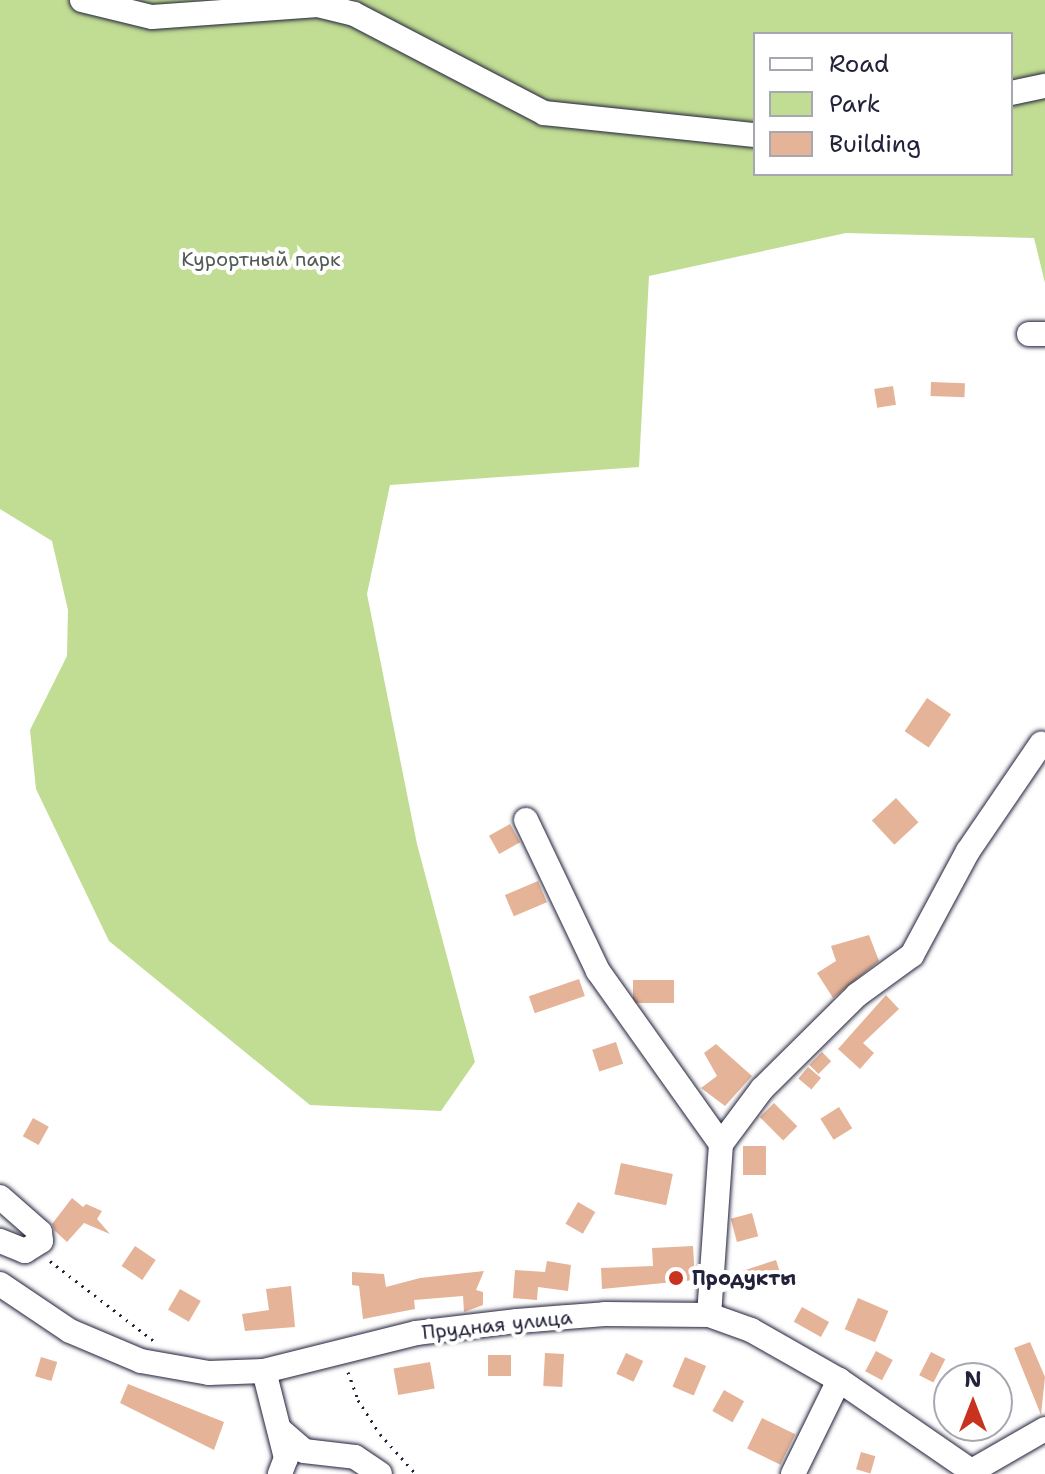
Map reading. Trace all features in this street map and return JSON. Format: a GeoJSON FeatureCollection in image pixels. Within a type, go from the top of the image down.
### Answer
{"type":"FeatureCollection","features":[{"type":"Feature","properties":{"kind":"street"},"geometry":{"type":"LineString","coordinates":[[82,0],[152,17],[318,5],[354,14],[544,113],[753,135]]}},
{"type":"Feature","properties":{"kind":"street"},"geometry":{"type":"LineString","coordinates":[[1013,93],[1045,86]]}},
{"type":"Feature","properties":{"kind":"street"},"geometry":{"type":"LineString","coordinates":[[709,1315],[721,1144],[762,1089],[857,995],[912,955],[968,851],[1041,744]]}},
{"type":"Feature","properties":{"kind":"street"},"geometry":{"type":"LineString","coordinates":[[526,820],[598,971],[721,1144]]}},
{"type":"Feature","properties":{"kind":"street"},"geometry":{"type":"LineString","coordinates":[[0,1197],[40,1232],[35,1249],[25,1251],[0,1241]]}},
{"type":"Feature","properties":{"kind":"street","name":"Прудная улица"},"geometry":{"type":"LineString","coordinates":[[0,1284],[70,1331],[141,1361],[209,1373],[264,1371],[416,1333],[517,1321],[605,1314],[709,1315],[751,1330],[839,1380],[974,1472]]}},
{"type":"Feature","properties":{"kind":"street"},"geometry":{"type":"LineString","coordinates":[[264,1371],[286,1458],[280,1474]]}},
{"type":"Feature","properties":{"kind":"street"},"geometry":{"type":"LineString","coordinates":[[793,1474],[839,1380]]}},
{"type":"Feature","properties":{"kind":"street"},"geometry":{"type":"LineString","coordinates":[[279,1429],[304,1451],[355,1457],[380,1474]]}},
{"type":"Feature","properties":{"kind":"street"},"geometry":{"type":"LineString","coordinates":[[974,1472],[1045,1429]]}},
{"type":"Feature","properties":{"kind":"path"},"geometry":{"type":"LineString","coordinates":[[35,1249],[166,1350]]}},
{"type":"Feature","properties":{"kind":"path"},"geometry":{"type":"LineString","coordinates":[[341,1351],[358,1400],[416,1474]]}},
{"type":"Feature","properties":{"kind":"green space","name":"Курортный парк"},"geometry":{"type":"Polygon","coordinates":[[[0,0],[1045,0],[1045,283],[1034,238],[846,233],[649,276],[639,467],[390,485],[367,594],[417,844],[475,1062],[441,1111],[310,1105],[109,941],[36,789],[30,730],[67,656],[68,610],[52,541],[0,509],[0,0]]]}},
{"type":"Feature","properties":{"kind":"building"},"geometry":{"type":"Polygon","coordinates":[[[931,382],[965,383],[964,397],[931,396],[931,382]]]}},
{"type":"Feature","properties":{"kind":"building"},"geometry":{"type":"Polygon","coordinates":[[[893,386],[896,405],[877,408],[874,389],[893,386]]]}},
{"type":"Feature","properties":{"kind":"building"},"geometry":{"type":"Polygon","coordinates":[[[927,698],[951,714],[929,747],[905,731],[927,698]]]}},
{"type":"Feature","properties":{"kind":"building"},"geometry":{"type":"Polygon","coordinates":[[[896,798],[919,822],[894,845],[872,821],[896,798]]]}},
{"type":"Feature","properties":{"kind":"building"},"geometry":{"type":"Polygon","coordinates":[[[510,824],[520,842],[499,854],[489,836],[510,824]]]}},
{"type":"Feature","properties":{"kind":"building"},"geometry":{"type":"Polygon","coordinates":[[[538,881],[547,902],[514,916],[505,895],[538,881]]]}},
{"type":"Feature","properties":{"kind":"building"},"geometry":{"type":"Polygon","coordinates":[[[869,935],[879,961],[833,998],[817,973],[836,961],[831,946],[869,935]]]}},
{"type":"Feature","properties":{"kind":"building"},"geometry":{"type":"Polygon","coordinates":[[[579,979],[585,996],[535,1013],[529,996],[579,979]]]}},
{"type":"Feature","properties":{"kind":"building"},"geometry":{"type":"Polygon","coordinates":[[[633,980],[674,980],[674,1003],[633,1003],[633,980]]]}},
{"type":"Feature","properties":{"kind":"building"},"geometry":{"type":"Polygon","coordinates":[[[886,995],[899,1009],[863,1043],[874,1053],[860,1069],[838,1049],[886,995]]]}},
{"type":"Feature","properties":{"kind":"building"},"geometry":{"type":"Polygon","coordinates":[[[616,1042],[623,1064],[599,1072],[592,1050],[616,1042]]]}},
{"type":"Feature","properties":{"kind":"building"},"geometry":{"type":"Polygon","coordinates":[[[716,1044],[752,1076],[725,1106],[701,1088],[717,1076],[704,1053],[716,1044]]]}},
{"type":"Feature","properties":{"kind":"building"},"geometry":{"type":"Polygon","coordinates":[[[822,1052],[831,1061],[818,1074],[809,1065],[822,1052]]]}},
{"type":"Feature","properties":{"kind":"building"},"geometry":{"type":"Polygon","coordinates":[[[808,1067],[821,1078],[811,1089],[798,1078],[808,1067]]]}},
{"type":"Feature","properties":{"kind":"building"},"geometry":{"type":"Polygon","coordinates":[[[774,1103],[797,1126],[783,1140],[760,1117],[774,1103]]]}},
{"type":"Feature","properties":{"kind":"building"},"geometry":{"type":"Polygon","coordinates":[[[839,1107],[852,1128],[834,1140],[820,1119],[839,1107]]]}},
{"type":"Feature","properties":{"kind":"building"},"geometry":{"type":"Polygon","coordinates":[[[33,1118],[49,1127],[39,1145],[23,1136],[33,1118]]]}},
{"type":"Feature","properties":{"kind":"building"},"geometry":{"type":"Polygon","coordinates":[[[743,1146],[766,1146],[766,1175],[743,1175],[743,1146]]]}},
{"type":"Feature","properties":{"kind":"building"},"geometry":{"type":"Polygon","coordinates":[[[621,1163],[673,1174],[666,1205],[614,1194],[621,1163]]]}},
{"type":"Feature","properties":{"kind":"building"},"geometry":{"type":"Polygon","coordinates":[[[72,1198],[83,1207],[86,1204],[102,1211],[97,1219],[110,1234],[84,1223],[67,1242],[55,1231],[52,1224],[72,1198]]]}},
{"type":"Feature","properties":{"kind":"building"},"geometry":{"type":"Polygon","coordinates":[[[578,1202],[595,1212],[583,1234],[566,1224],[578,1202]]]}},
{"type":"Feature","properties":{"kind":"building"},"geometry":{"type":"Polygon","coordinates":[[[752,1213],[758,1236],[737,1242],[731,1219],[752,1213]]]}},
{"type":"Feature","properties":{"kind":"building"},"geometry":{"type":"Polygon","coordinates":[[[135,1246],[156,1260],[142,1280],[122,1266],[135,1246]]]}},
{"type":"Feature","properties":{"kind":"building"},"geometry":{"type":"Polygon","coordinates":[[[693,1246],[695,1280],[602,1289],[601,1268],[653,1266],[652,1248],[693,1246]]]}},
{"type":"Feature","properties":{"kind":"building"},"geometry":{"type":"Polygon","coordinates":[[[776,1260],[782,1278],[749,1289],[743,1271],[776,1260]]]}},
{"type":"Feature","properties":{"kind":"building"},"geometry":{"type":"Polygon","coordinates":[[[547,1261],[571,1265],[568,1291],[538,1287],[537,1300],[513,1298],[515,1270],[545,1272],[547,1261]]]}},
{"type":"Feature","properties":{"kind":"building"},"geometry":{"type":"Polygon","coordinates":[[[484,1271],[476,1290],[483,1292],[483,1305],[464,1312],[463,1296],[414,1300],[415,1309],[363,1319],[359,1286],[352,1285],[352,1272],[384,1274],[386,1287],[420,1278],[484,1271]]]}},
{"type":"Feature","properties":{"kind":"building"},"geometry":{"type":"Polygon","coordinates":[[[291,1286],[295,1327],[245,1331],[242,1314],[269,1310],[266,1289],[291,1286]]]}},
{"type":"Feature","properties":{"kind":"building"},"geometry":{"type":"Polygon","coordinates":[[[180,1289],[201,1301],[189,1322],[168,1310],[180,1289]]]}},
{"type":"Feature","properties":{"kind":"building"},"geometry":{"type":"Polygon","coordinates":[[[858,1298],[888,1311],[875,1342],[845,1329],[858,1298]]]}},
{"type":"Feature","properties":{"kind":"building"},"geometry":{"type":"Polygon","coordinates":[[[802,1307],[829,1322],[821,1337],[794,1322],[802,1307]]]}},
{"type":"Feature","properties":{"kind":"building"},"geometry":{"type":"Polygon","coordinates":[[[1030,1342],[1045,1377],[1041,1415],[1014,1348],[1030,1342]]]}},
{"type":"Feature","properties":{"kind":"building"},"geometry":{"type":"Polygon","coordinates":[[[876,1351],[893,1360],[882,1380],[865,1371],[876,1351]]]}},
{"type":"Feature","properties":{"kind":"building"},"geometry":{"type":"Polygon","coordinates":[[[931,1352],[945,1359],[933,1362],[933,1382],[919,1375],[931,1352]]]}},
{"type":"Feature","properties":{"kind":"building"},"geometry":{"type":"Polygon","coordinates":[[[545,1353],[564,1354],[562,1387],[543,1386],[545,1353]]]}},
{"type":"Feature","properties":{"kind":"building"},"geometry":{"type":"Polygon","coordinates":[[[626,1353],[643,1361],[633,1382],[616,1374],[626,1353]]]}},
{"type":"Feature","properties":{"kind":"building"},"geometry":{"type":"Polygon","coordinates":[[[488,1355],[511,1355],[511,1376],[488,1376],[488,1355]]]}},
{"type":"Feature","properties":{"kind":"building"},"geometry":{"type":"Polygon","coordinates":[[[41,1357],[57,1362],[51,1381],[35,1376],[41,1357]]]}},
{"type":"Feature","properties":{"kind":"building"},"geometry":{"type":"Polygon","coordinates":[[[685,1357],[706,1366],[694,1395],[672,1386],[685,1357]]]}},
{"type":"Feature","properties":{"kind":"building"},"geometry":{"type":"Polygon","coordinates":[[[430,1362],[435,1389],[398,1395],[394,1368],[430,1362]]]}},
{"type":"Feature","properties":{"kind":"building"},"geometry":{"type":"Polygon","coordinates":[[[128,1384],[224,1422],[214,1450],[120,1403],[128,1384]]]}},
{"type":"Feature","properties":{"kind":"building"},"geometry":{"type":"Polygon","coordinates":[[[724,1390],[744,1401],[732,1422],[712,1411],[724,1390]]]}},
{"type":"Feature","properties":{"kind":"building"},"geometry":{"type":"Polygon","coordinates":[[[762,1418],[795,1434],[780,1465],[747,1449],[762,1418]]]}},
{"type":"Feature","properties":{"kind":"building"},"geometry":{"type":"Polygon","coordinates":[[[861,1452],[875,1456],[870,1473],[856,1469],[861,1452]]]}},
{"type":"Feature","properties":{"kind":"place","name":"Продукты"},"geometry":{"type":"Point","coordinates":[676,1278]}}]}
